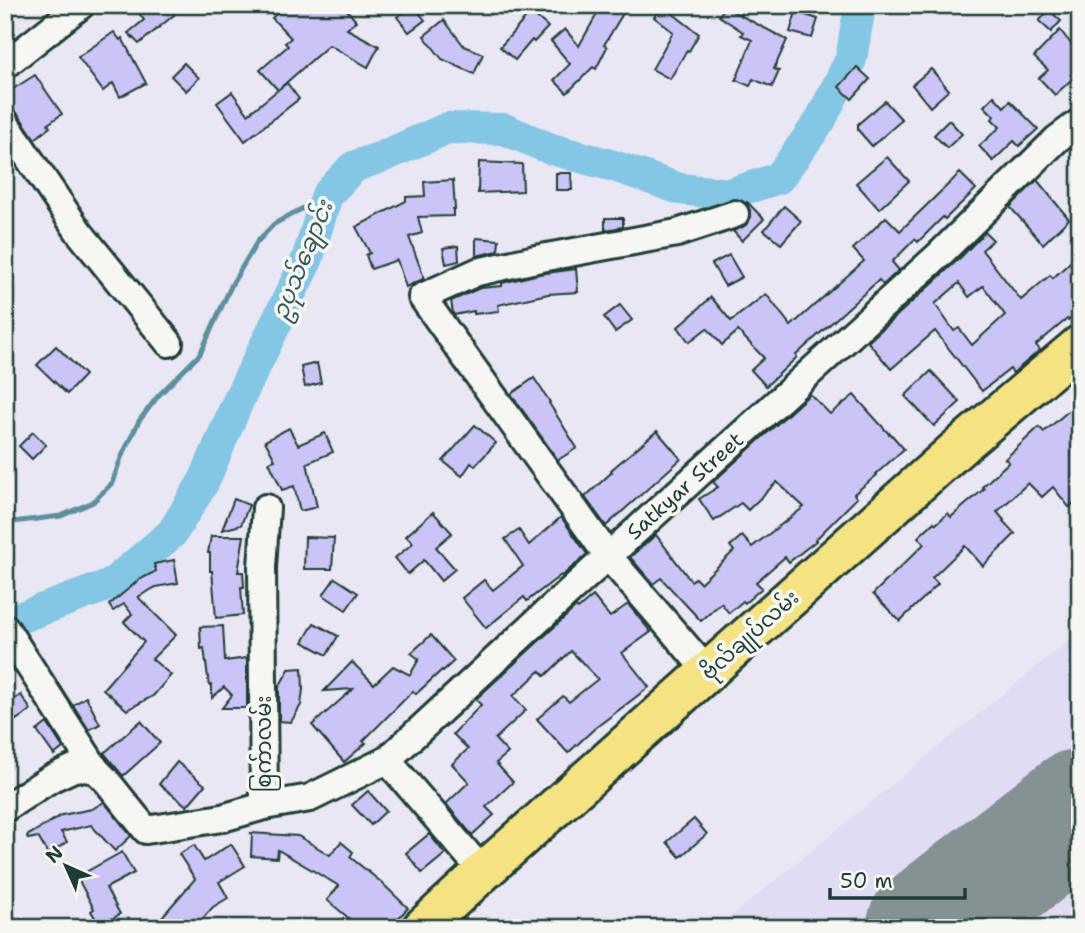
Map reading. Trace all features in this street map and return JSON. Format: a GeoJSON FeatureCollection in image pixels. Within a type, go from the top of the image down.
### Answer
{"type":"FeatureCollection","features":[{"type":"Feature","properties":{"kind":"highway","name":"ဗိုလ်ချုပ်လမ်း"},"geometry":{"type":"LineString","coordinates":[[422,928],[956,450],[1080,345]]}},
{"type":"Feature","properties":{"kind":"street"},"geometry":{"type":"LineString","coordinates":[[5,65],[81,5]]}},
{"type":"Feature","properties":{"kind":"street","name":"Satkyar Street"},"geometry":{"type":"LineString","coordinates":[[264,806],[310,798],[387,760],[940,254],[1057,139],[1080,122]]}},
{"type":"Feature","properties":{"kind":"street"},"geometry":{"type":"LineString","coordinates":[[5,123],[79,232],[169,343]]}},
{"type":"Feature","properties":{"kind":"street"},"geometry":{"type":"LineString","coordinates":[[708,672],[608,556],[422,297],[477,272],[677,233],[735,214]]}},
{"type":"Feature","properties":{"kind":"street","name":"စြက်ာလမ်း"},"geometry":{"type":"LineString","coordinates":[[96,770],[146,830],[222,818],[264,806],[262,567],[266,509]]}},
{"type":"Feature","properties":{"kind":"street"},"geometry":{"type":"LineString","coordinates":[[5,628],[96,770]]}},
{"type":"Feature","properties":{"kind":"street"},"geometry":{"type":"LineString","coordinates":[[387,760],[482,872]]}},
{"type":"Feature","properties":{"kind":"street"},"geometry":{"type":"LineString","coordinates":[[5,808],[50,779],[76,767],[96,770]]}},
{"type":"Feature","properties":{"kind":"shaded area"},"geometry":{"type":"Polygon","coordinates":[[[1080,631],[1080,928],[717,928],[1080,631]]]}},
{"type":"Feature","properties":{"kind":"building"},"geometry":{"type":"Polygon","coordinates":[[[133,5],[168,5],[175,14],[139,44],[128,33],[144,20],[133,5]]]}},
{"type":"Feature","properties":{"kind":"building"},"geometry":{"type":"Polygon","coordinates":[[[285,5],[343,5],[356,21],[347,29],[379,46],[368,67],[329,45],[279,89],[287,83],[299,99],[245,141],[217,103],[232,92],[248,114],[278,90],[260,70],[288,46],[285,43],[291,38],[272,18],[285,5]]]}},
{"type":"Feature","properties":{"kind":"building"},"geometry":{"type":"Polygon","coordinates":[[[413,5],[425,20],[409,32],[397,17],[413,5]]]}},
{"type":"Feature","properties":{"kind":"building"},"geometry":{"type":"Polygon","coordinates":[[[602,5],[628,5],[604,45],[607,47],[596,69],[593,67],[567,93],[554,80],[570,64],[551,41],[565,29],[579,46],[602,5]]]}},
{"type":"Feature","properties":{"kind":"building"},"geometry":{"type":"Polygon","coordinates":[[[663,6],[699,34],[670,79],[652,69],[673,32],[654,17],[663,6]]]}},
{"type":"Feature","properties":{"kind":"building"},"geometry":{"type":"Polygon","coordinates":[[[725,7],[787,40],[774,69],[779,71],[772,87],[753,79],[750,86],[736,80],[752,40],[741,35],[743,32],[719,16],[725,7]]]}},
{"type":"Feature","properties":{"kind":"building"},"geometry":{"type":"Polygon","coordinates":[[[1049,10],[1061,21],[1051,32],[1039,21],[1049,10]]]}},
{"type":"Feature","properties":{"kind":"building"},"geometry":{"type":"Polygon","coordinates":[[[531,12],[548,27],[534,42],[532,40],[515,60],[500,47],[531,12]]]}},
{"type":"Feature","properties":{"kind":"building"},"geometry":{"type":"Polygon","coordinates":[[[796,12],[818,19],[812,38],[790,32],[796,12]]]}},
{"type":"Feature","properties":{"kind":"building"},"geometry":{"type":"Polygon","coordinates":[[[444,20],[464,46],[483,54],[474,74],[442,59],[424,36],[444,20]]]}},
{"type":"Feature","properties":{"kind":"building"},"geometry":{"type":"Polygon","coordinates":[[[1060,30],[1080,55],[1080,93],[1070,81],[1055,95],[1039,78],[1048,70],[1034,57],[1060,30]]]}},
{"type":"Feature","properties":{"kind":"building"},"geometry":{"type":"Polygon","coordinates":[[[114,32],[120,40],[122,38],[146,83],[120,97],[113,83],[103,91],[78,57],[114,32]]]}},
{"type":"Feature","properties":{"kind":"building"},"geometry":{"type":"Polygon","coordinates":[[[184,63],[199,78],[186,91],[171,76],[184,63]]]}},
{"type":"Feature","properties":{"kind":"building"},"geometry":{"type":"Polygon","coordinates":[[[857,67],[870,79],[852,99],[839,87],[857,67]]]}},
{"type":"Feature","properties":{"kind":"building"},"geometry":{"type":"Polygon","coordinates":[[[931,69],[949,90],[930,107],[912,85],[931,69]]]}},
{"type":"Feature","properties":{"kind":"building"},"geometry":{"type":"Polygon","coordinates":[[[35,75],[62,114],[48,124],[50,127],[35,139],[18,114],[6,108],[5,94],[35,75]]]}},
{"type":"Feature","properties":{"kind":"building"},"geometry":{"type":"Polygon","coordinates":[[[994,96],[1004,107],[1010,101],[1038,129],[1019,146],[1014,141],[993,161],[979,146],[1000,127],[984,106],[994,96]]]}},
{"type":"Feature","properties":{"kind":"building"},"geometry":{"type":"Polygon","coordinates":[[[885,101],[902,120],[872,146],[858,130],[858,124],[885,101]]]}},
{"type":"Feature","properties":{"kind":"building"},"geometry":{"type":"Polygon","coordinates":[[[949,120],[962,134],[947,148],[934,135],[949,120]]]}},
{"type":"Feature","properties":{"kind":"building"},"geometry":{"type":"Polygon","coordinates":[[[887,157],[909,181],[879,209],[856,183],[887,157]]]}},
{"type":"Feature","properties":{"kind":"building"},"geometry":{"type":"Polygon","coordinates":[[[479,162],[522,164],[523,191],[478,193],[479,162]]]}},
{"type":"Feature","properties":{"kind":"building"},"geometry":{"type":"Polygon","coordinates":[[[556,173],[571,173],[572,190],[556,190],[556,173]]]}},
{"type":"Feature","properties":{"kind":"building"},"geometry":{"type":"Polygon","coordinates":[[[960,173],[976,189],[945,219],[943,217],[918,242],[915,239],[892,262],[899,270],[883,285],[879,280],[766,386],[751,370],[764,358],[738,331],[722,345],[707,328],[689,342],[678,327],[711,297],[731,321],[766,294],[791,326],[864,261],[853,249],[886,217],[900,231],[960,173]]]}},
{"type":"Feature","properties":{"kind":"building"},"geometry":{"type":"Polygon","coordinates":[[[453,180],[453,216],[418,217],[422,233],[409,237],[423,279],[406,287],[397,260],[371,269],[366,255],[370,253],[356,227],[406,201],[406,197],[425,196],[424,182],[453,180]]]}},
{"type":"Feature","properties":{"kind":"building"},"geometry":{"type":"Polygon","coordinates":[[[1037,180],[1069,219],[1043,244],[1010,207],[1037,180]]]}},
{"type":"Feature","properties":{"kind":"building"},"geometry":{"type":"Polygon","coordinates":[[[747,202],[764,219],[742,241],[733,231],[746,225],[750,218],[747,202]]]}},
{"type":"Feature","properties":{"kind":"building"},"geometry":{"type":"Polygon","coordinates":[[[784,206],[801,221],[781,244],[764,230],[784,206]]]}},
{"type":"Feature","properties":{"kind":"building"},"geometry":{"type":"Polygon","coordinates":[[[605,218],[623,218],[623,227],[605,230],[605,218]]]}},
{"type":"Feature","properties":{"kind":"building"},"geometry":{"type":"Polygon","coordinates":[[[985,232],[993,240],[982,250],[1021,300],[1050,275],[1053,278],[1080,253],[1080,311],[1036,345],[1040,350],[1013,373],[1010,369],[982,391],[935,331],[891,369],[868,342],[985,232]],[[959,283],[935,304],[954,331],[959,328],[972,345],[1005,315],[983,286],[969,297],[959,283]]]}},
{"type":"Feature","properties":{"kind":"building"},"geometry":{"type":"Polygon","coordinates":[[[476,238],[499,240],[498,251],[476,256],[476,238]]]}},
{"type":"Feature","properties":{"kind":"building"},"geometry":{"type":"Polygon","coordinates":[[[458,246],[459,261],[446,264],[443,248],[458,246]]]}},
{"type":"Feature","properties":{"kind":"building"},"geometry":{"type":"Polygon","coordinates":[[[729,255],[742,277],[725,286],[712,264],[729,255]]]}},
{"type":"Feature","properties":{"kind":"building"},"geometry":{"type":"Polygon","coordinates":[[[576,269],[578,292],[548,294],[498,305],[499,311],[453,313],[451,301],[480,288],[502,286],[502,283],[539,274],[576,269]]]}},
{"type":"Feature","properties":{"kind":"building"},"geometry":{"type":"Polygon","coordinates":[[[620,305],[632,320],[615,332],[604,317],[620,305]]]}},
{"type":"Feature","properties":{"kind":"building"},"geometry":{"type":"Polygon","coordinates":[[[56,346],[85,375],[67,394],[37,365],[56,346]]]}},
{"type":"Feature","properties":{"kind":"building"},"geometry":{"type":"Polygon","coordinates":[[[317,363],[321,383],[305,387],[301,367],[317,363]]]}},
{"type":"Feature","properties":{"kind":"building"},"geometry":{"type":"Polygon","coordinates":[[[931,371],[960,402],[934,426],[905,396],[931,371]]]}},
{"type":"Feature","properties":{"kind":"building"},"geometry":{"type":"Polygon","coordinates":[[[534,378],[577,448],[558,460],[511,394],[534,378]]]}},
{"type":"Feature","properties":{"kind":"building"},"geometry":{"type":"Polygon","coordinates":[[[810,394],[830,414],[854,395],[904,449],[854,494],[857,498],[816,541],[789,562],[785,557],[756,582],[762,588],[745,603],[743,601],[729,613],[721,603],[701,621],[661,578],[653,584],[630,557],[656,535],[691,581],[695,578],[700,583],[734,551],[730,546],[742,536],[752,547],[804,507],[777,482],[748,510],[741,503],[714,521],[699,499],[718,487],[713,482],[810,394]]]}},
{"type":"Feature","properties":{"kind":"building"},"geometry":{"type":"Polygon","coordinates":[[[1080,401],[1080,498],[1069,507],[1053,487],[1042,497],[1028,483],[997,512],[1015,534],[983,566],[965,546],[932,578],[938,584],[900,621],[873,594],[924,544],[918,537],[948,513],[951,517],[984,489],[982,487],[1009,462],[1005,459],[1039,427],[1044,432],[1080,401]]]}},
{"type":"Feature","properties":{"kind":"building"},"geometry":{"type":"Polygon","coordinates":[[[475,425],[496,443],[475,466],[471,463],[462,476],[443,461],[475,425]]]}},
{"type":"Feature","properties":{"kind":"building"},"geometry":{"type":"Polygon","coordinates":[[[289,428],[298,445],[325,433],[333,452],[307,463],[317,507],[300,511],[294,486],[282,490],[269,462],[275,460],[265,441],[289,428]]]}},
{"type":"Feature","properties":{"kind":"building"},"geometry":{"type":"Polygon","coordinates":[[[657,431],[681,459],[606,526],[585,497],[612,472],[611,470],[657,431]]]}},
{"type":"Feature","properties":{"kind":"building"},"geometry":{"type":"Polygon","coordinates":[[[33,432],[46,445],[32,459],[19,446],[33,432]]]}},
{"type":"Feature","properties":{"kind":"building"},"geometry":{"type":"Polygon","coordinates":[[[234,499],[249,505],[241,525],[222,530],[234,499]]]}},
{"type":"Feature","properties":{"kind":"building"},"geometry":{"type":"Polygon","coordinates":[[[433,512],[452,533],[436,547],[455,569],[441,581],[424,560],[408,574],[395,558],[413,543],[406,536],[433,512]]]}},
{"type":"Feature","properties":{"kind":"building"},"geometry":{"type":"Polygon","coordinates":[[[561,517],[587,554],[562,576],[527,601],[524,597],[486,628],[462,598],[484,580],[493,590],[523,566],[505,539],[519,530],[529,545],[561,517]]]}},
{"type":"Feature","properties":{"kind":"building"},"geometry":{"type":"Polygon","coordinates":[[[211,536],[244,536],[238,572],[243,572],[243,615],[216,618],[208,553],[211,536]]]}},
{"type":"Feature","properties":{"kind":"building"},"geometry":{"type":"Polygon","coordinates":[[[305,537],[334,538],[332,569],[304,569],[305,537]]]}},
{"type":"Feature","properties":{"kind":"building"},"geometry":{"type":"Polygon","coordinates":[[[174,560],[178,583],[156,587],[138,597],[176,635],[152,659],[171,675],[153,696],[127,710],[103,689],[144,642],[124,622],[132,614],[124,604],[113,611],[109,605],[139,580],[156,571],[154,564],[174,560]]]}},
{"type":"Feature","properties":{"kind":"building"},"geometry":{"type":"Polygon","coordinates":[[[335,578],[358,593],[346,610],[323,595],[335,578]]]}},
{"type":"Feature","properties":{"kind":"building"},"geometry":{"type":"Polygon","coordinates":[[[593,596],[610,617],[628,604],[651,632],[622,653],[649,687],[594,729],[568,753],[537,719],[563,696],[569,702],[598,679],[571,651],[545,676],[540,671],[513,696],[526,710],[495,739],[508,753],[496,763],[513,782],[486,807],[494,815],[472,835],[446,804],[469,782],[452,764],[468,749],[453,734],[481,705],[476,699],[576,607],[578,609],[593,596]]]}},
{"type":"Feature","properties":{"kind":"building"},"geometry":{"type":"Polygon","coordinates":[[[314,623],[338,636],[327,655],[303,642],[314,623]]]}},
{"type":"Feature","properties":{"kind":"building"},"geometry":{"type":"Polygon","coordinates":[[[223,626],[225,661],[247,658],[247,708],[222,708],[232,695],[224,687],[212,698],[204,648],[201,649],[200,627],[223,626]]]}},
{"type":"Feature","properties":{"kind":"building"},"geometry":{"type":"Polygon","coordinates":[[[431,635],[454,661],[416,694],[413,691],[363,741],[366,743],[344,762],[312,725],[353,689],[324,691],[352,662],[374,684],[393,666],[410,675],[419,659],[411,653],[431,635]]]}},
{"type":"Feature","properties":{"kind":"building"},"geometry":{"type":"Polygon","coordinates":[[[302,668],[301,705],[291,722],[279,721],[279,687],[289,669],[302,668]]]}},
{"type":"Feature","properties":{"kind":"building"},"geometry":{"type":"Polygon","coordinates":[[[21,695],[31,710],[16,720],[6,705],[21,695]]]}},
{"type":"Feature","properties":{"kind":"building"},"geometry":{"type":"Polygon","coordinates":[[[86,697],[100,724],[89,730],[73,705],[86,697]]]}},
{"type":"Feature","properties":{"kind":"building"},"geometry":{"type":"Polygon","coordinates":[[[141,721],[160,743],[123,776],[104,753],[141,721]]]}},
{"type":"Feature","properties":{"kind":"building"},"geometry":{"type":"Polygon","coordinates":[[[47,723],[63,748],[54,755],[37,731],[47,723]]]}},
{"type":"Feature","properties":{"kind":"building"},"geometry":{"type":"Polygon","coordinates":[[[177,762],[205,785],[187,806],[159,784],[177,762]]]}},
{"type":"Feature","properties":{"kind":"building"},"geometry":{"type":"Polygon","coordinates":[[[368,791],[386,811],[371,825],[352,805],[368,791]]]}},
{"type":"Feature","properties":{"kind":"building"},"geometry":{"type":"Polygon","coordinates":[[[104,802],[131,836],[115,851],[91,825],[61,832],[67,842],[48,854],[38,837],[28,839],[27,836],[62,815],[92,809],[104,802]]]}},
{"type":"Feature","properties":{"kind":"building"},"geometry":{"type":"Polygon","coordinates":[[[694,819],[707,834],[680,857],[667,842],[694,819]]]}},
{"type":"Feature","properties":{"kind":"building"},"geometry":{"type":"Polygon","coordinates":[[[250,833],[298,836],[330,855],[341,842],[353,852],[350,857],[408,908],[389,928],[345,928],[352,921],[327,900],[339,886],[278,850],[277,858],[251,856],[250,833]]]}},
{"type":"Feature","properties":{"kind":"building"},"geometry":{"type":"Polygon","coordinates":[[[429,834],[445,854],[422,873],[406,853],[429,834]]]}},
{"type":"Feature","properties":{"kind":"building"},"geometry":{"type":"Polygon","coordinates":[[[231,844],[245,866],[219,882],[228,898],[213,907],[194,928],[172,928],[161,918],[195,879],[179,854],[194,845],[204,861],[231,844]]]}},
{"type":"Feature","properties":{"kind":"building"},"geometry":{"type":"Polygon","coordinates":[[[122,852],[134,873],[106,888],[120,914],[100,926],[77,877],[122,852]]]}},
{"type":"Feature","properties":{"kind":"waterway","name":"ဥပုသ်ချောင်း"},"geometry":{"type":"LineString","coordinates":[[5,623],[112,584],[172,533],[204,481],[238,401],[307,260],[327,195],[353,167],[448,128],[504,129],[551,149],[614,166],[680,189],[729,194],[779,178],[820,121],[851,59],[859,12],[856,5]]}},
{"type":"Feature","properties":{"kind":"waterway"},"geometry":{"type":"LineString","coordinates":[[5,523],[61,516],[93,502],[112,483],[139,421],[158,396],[200,354],[232,284],[257,242],[274,224],[327,195]]}},
{"type":"Feature","properties":{"kind":"runway"},"geometry":{"type":"LineString","coordinates":[[927,928],[1080,809]]}}]}
